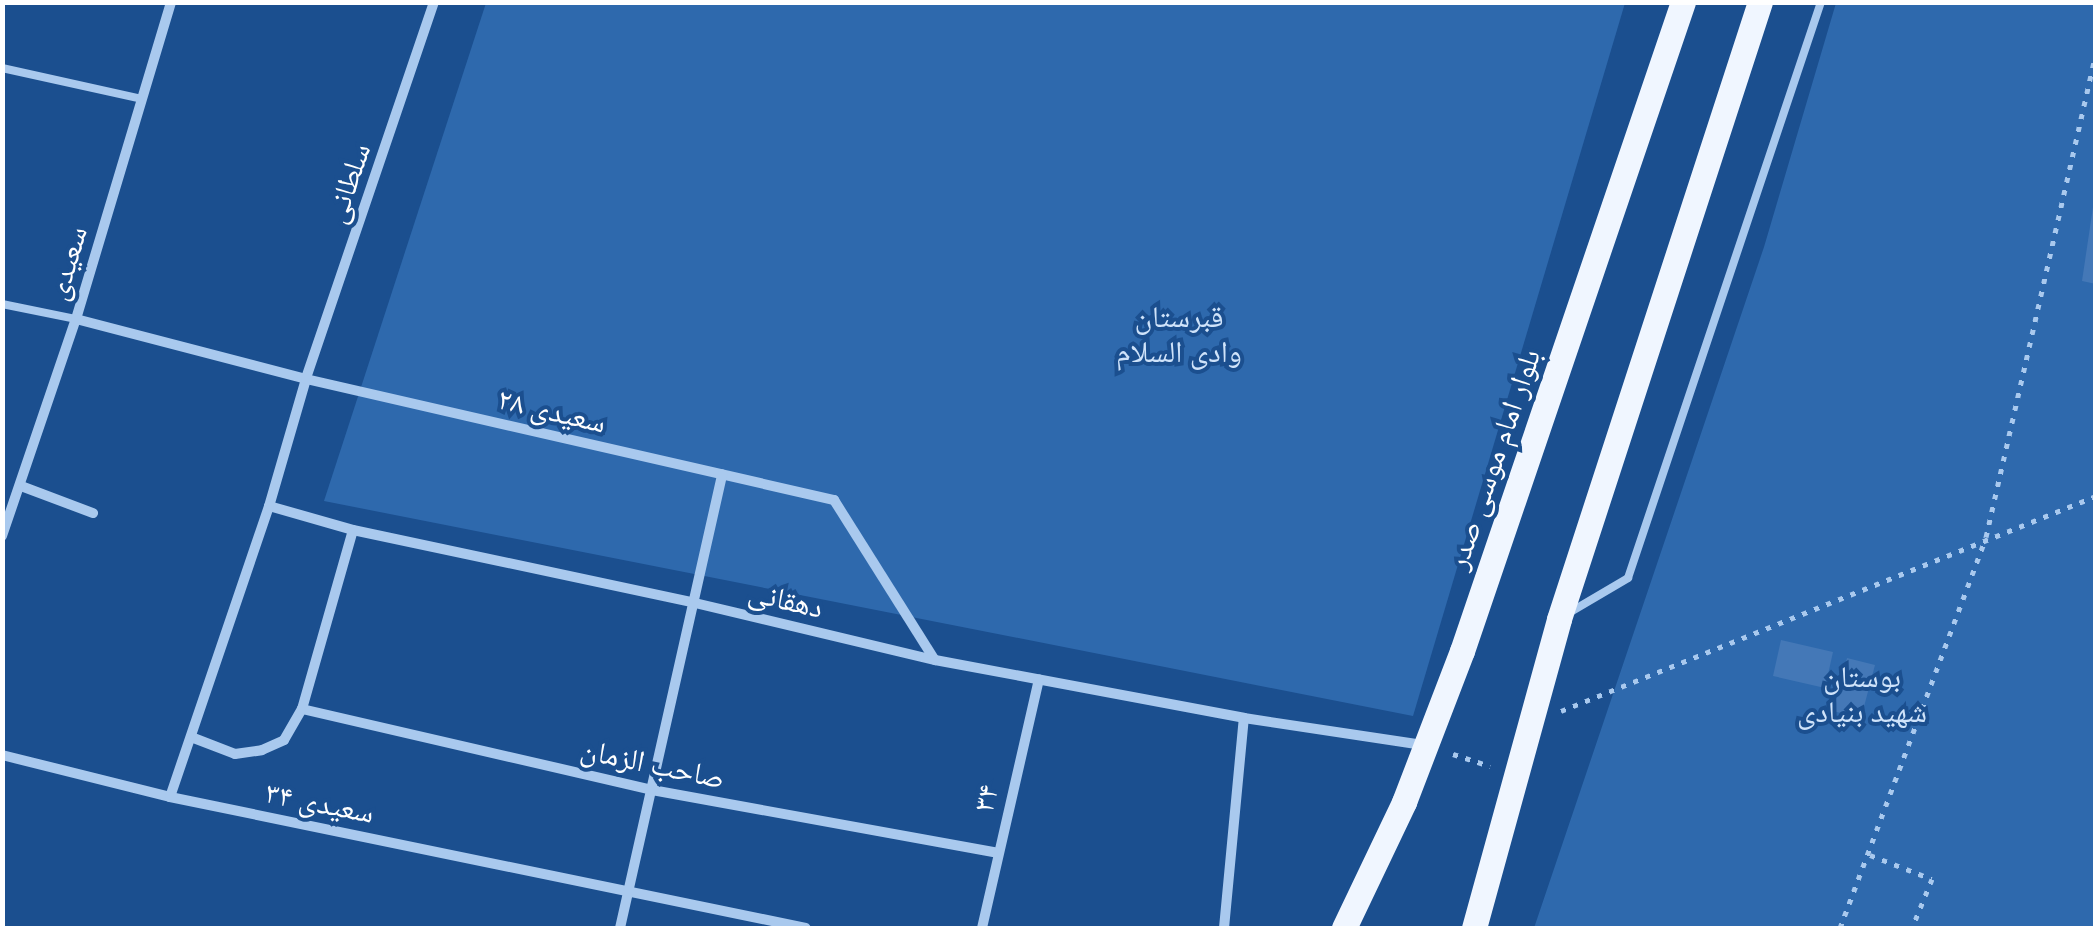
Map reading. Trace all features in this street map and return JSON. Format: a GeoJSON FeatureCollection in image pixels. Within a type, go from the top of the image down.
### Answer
{"type":"FeatureCollection","features":[{"type":"Feature","properties":{"kind":"main road","name":"بلوار امام موسی صدر"},"geometry":{"type":"LineString","coordinates":[[1344,928],[1404,802],[1462,651],[1683,2]]}},
{"type":"Feature","properties":{"kind":"main road"},"geometry":{"type":"LineString","coordinates":[[1474,928],[1559,619],[1760,2]]}},
{"type":"Feature","properties":{"kind":"main road"},"geometry":{"type":"LineString","coordinates":[[1355,928],[1356,901]]}},
{"type":"Feature","properties":{"kind":"street","name":"سعیدی"},"geometry":{"type":"LineString","coordinates":[[2,536],[76,319],[171,2]]}},
{"type":"Feature","properties":{"kind":"street","name":"سلطانی"},"geometry":{"type":"LineString","coordinates":[[306,380],[434,2]]}},
{"type":"Feature","properties":{"kind":"street","name":"سعیدی ۲۸"},"geometry":{"type":"LineString","coordinates":[[76,319],[306,380],[834,500],[935,660]]}},
{"type":"Feature","properties":{"kind":"street"},"geometry":{"type":"LineString","coordinates":[[170,797],[270,506],[306,380]]}},
{"type":"Feature","properties":{"kind":"street"},"geometry":{"type":"LineString","coordinates":[[620,928],[722,474]]}},
{"type":"Feature","properties":{"kind":"street"},"geometry":{"type":"LineString","coordinates":[[21,486],[93,513]]}},
{"type":"Feature","properties":{"kind":"street","name":"دهقانی"},"geometry":{"type":"LineString","coordinates":[[270,506],[353,530],[695,603],[935,660],[1244,718],[1424,745]]}},
{"type":"Feature","properties":{"kind":"street"},"geometry":{"type":"LineString","coordinates":[[191,736],[235,754],[262,750],[284,740],[302,708],[353,530]]}},
{"type":"Feature","properties":{"kind":"street","name":"۳۴"},"geometry":{"type":"LineString","coordinates":[[982,928],[1039,679]]}},
{"type":"Feature","properties":{"kind":"street","name":"صاحب الزمان"},"geometry":{"type":"LineString","coordinates":[[302,708],[652,790],[998,854]]}},
{"type":"Feature","properties":{"kind":"street"},"geometry":{"type":"LineString","coordinates":[[1224,928],[1244,718]]}},
{"type":"Feature","properties":{"kind":"street","name":"سعیدی ۳۴"},"geometry":{"type":"LineString","coordinates":[[2,755],[170,797],[806,928]]}},
{"type":"Feature","properties":{"kind":"lane"},"geometry":{"type":"LineString","coordinates":[[1559,619],[1628,578],[1821,2]]}},
{"type":"Feature","properties":{"kind":"lane"},"geometry":{"type":"LineString","coordinates":[[2,68],[142,99]]}},
{"type":"Feature","properties":{"kind":"lane"},"geometry":{"type":"LineString","coordinates":[[2,304],[76,319]]}},
{"type":"Feature","properties":{"kind":"path"},"geometry":{"type":"LineString","coordinates":[[1840,928],[1986,537],[2096,53]]}},
{"type":"Feature","properties":{"kind":"path"},"geometry":{"type":"LineString","coordinates":[[1530,723],[2096,496]]}},
{"type":"Feature","properties":{"kind":"path"},"geometry":{"type":"LineString","coordinates":[[1424,745],[1516,775]]}},
{"type":"Feature","properties":{"kind":"path"},"geometry":{"type":"LineString","coordinates":[[1870,856],[1932,879],[1912,928]]}},
{"type":"Feature","properties":{"kind":"green space","name":"قبرستان وادی السلام"},"geometry":{"type":"Polygon","coordinates":[[[486,3],[1625,3],[1413,716],[324,501],[486,3]]]}},
{"type":"Feature","properties":{"kind":"green space","name":"بوستان شهید بنیادی"},"geometry":{"type":"Polygon","coordinates":[[[1836,3],[2095,3],[2095,928],[1534,928],[1764,247],[1836,3]]]}},
{"type":"Feature","properties":{"kind":"building"},"geometry":{"type":"Polygon","coordinates":[[[2096,207],[2096,284],[2082,281],[2096,207]]]}},
{"type":"Feature","properties":{"kind":"building"},"geometry":{"type":"Polygon","coordinates":[[[1781,640],[1833,652],[1825,688],[1773,676],[1781,640]]]}},
{"type":"Feature","properties":{"kind":"building"},"geometry":{"type":"Polygon","coordinates":[[[1847,658],[1875,665],[1861,718],[1833,711],[1847,658]]]}}]}
